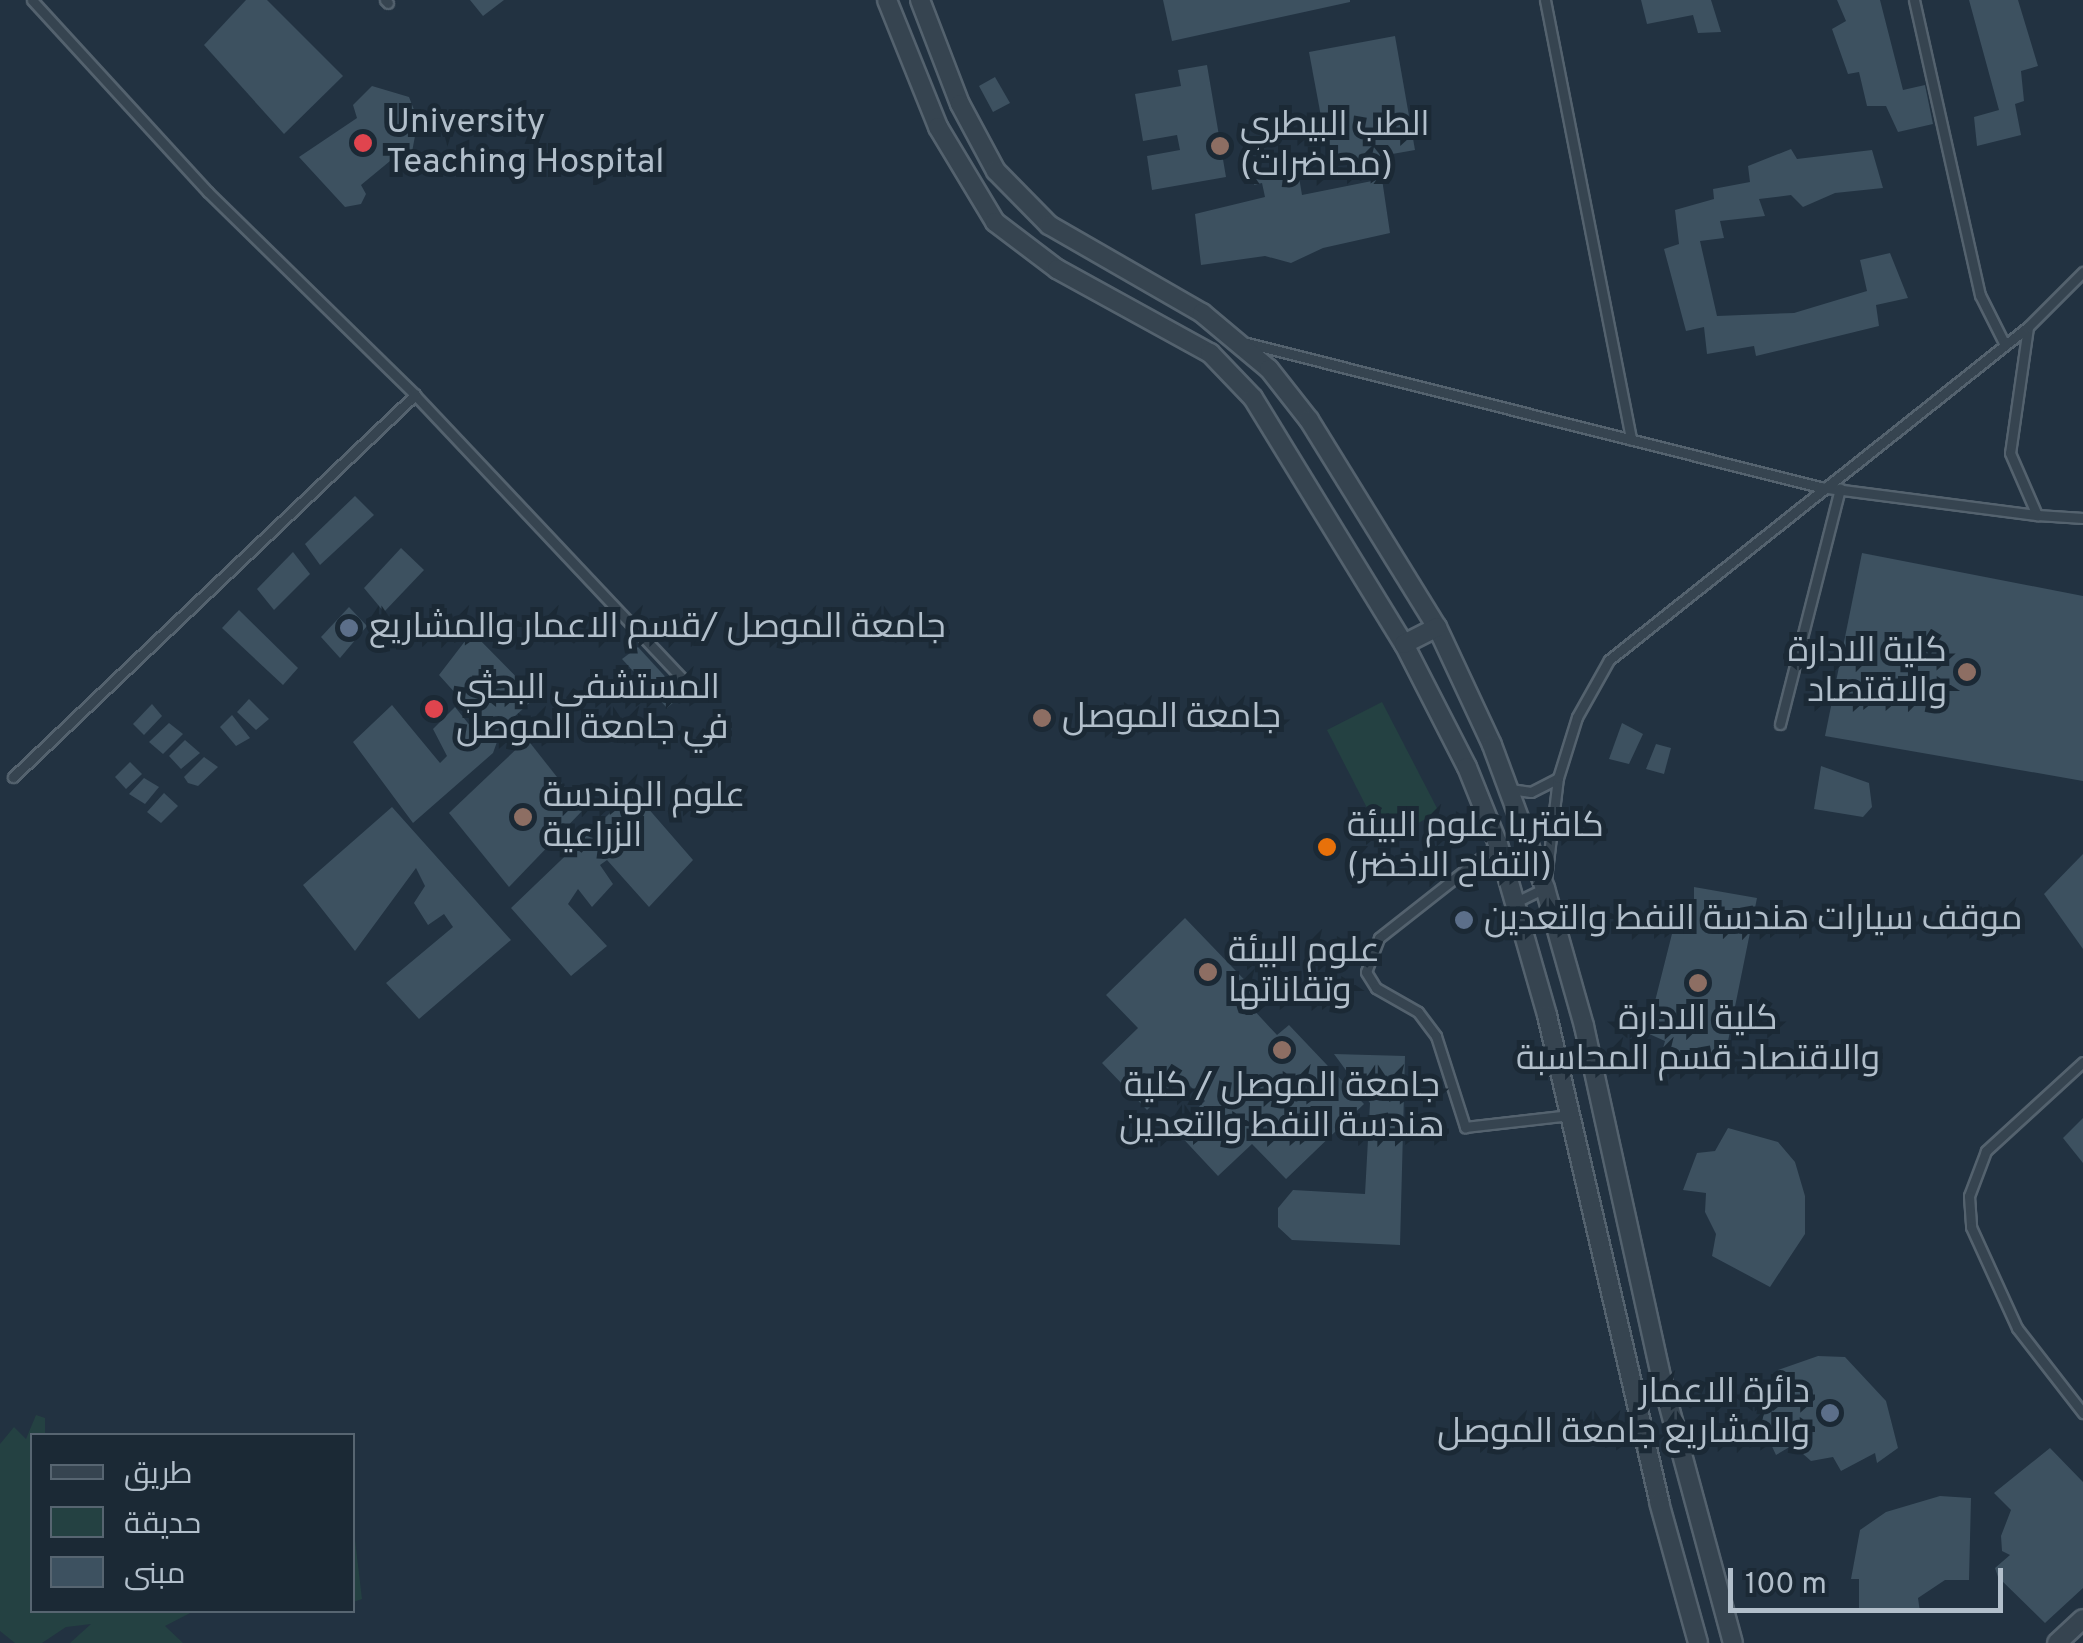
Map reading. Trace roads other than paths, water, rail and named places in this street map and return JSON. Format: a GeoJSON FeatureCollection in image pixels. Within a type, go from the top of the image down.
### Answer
{"type":"FeatureCollection","features":[{"type":"Feature","properties":{"kind":"street"},"geometry":{"type":"LineString","coordinates":[[887,0],[938,127],[995,222],[1057,269],[1180,334],[1232,373],[1274,429],[1404,644],[1498,844],[1516,902],[1698,1643]]}},
{"type":"Feature","properties":{"kind":"street"},"geometry":{"type":"LineString","coordinates":[[920,0],[976,139],[1021,200],[1049,225],[1240,342],[1309,420],[1438,628],[1510,790],[1546,888],[1733,1643]]}},
{"type":"Feature","properties":{"kind":"street"},"geometry":{"type":"LineString","coordinates":[[1404,644],[1438,628]]}},
{"type":"Feature","properties":{"kind":"street"},"geometry":{"type":"LineString","coordinates":[[2057,1643],[2083,1619]]}},
{"type":"Feature","properties":{"kind":"lane"},"geometry":{"type":"LineString","coordinates":[[32,0],[208,192],[415,395],[681,677]]}},
{"type":"Feature","properties":{"kind":"lane"},"geometry":{"type":"LineString","coordinates":[[1544,0],[1632,440]]}},
{"type":"Feature","properties":{"kind":"lane"},"geometry":{"type":"LineString","coordinates":[[1914,0],[1980,295],[2005,344]]}},
{"type":"Feature","properties":{"kind":"lane"},"geometry":{"type":"LineString","coordinates":[[1516,902],[1546,888],[1558,778],[1577,717],[1609,660],[1820,487],[2028,327],[2083,272]]}},
{"type":"Feature","properties":{"kind":"lane"},"geometry":{"type":"LineString","coordinates":[[2028,327],[2010,453],[2037,514]]}},
{"type":"Feature","properties":{"kind":"lane"},"geometry":{"type":"LineString","coordinates":[[1240,342],[1820,487],[2083,518]]}},
{"type":"Feature","properties":{"kind":"lane"},"geometry":{"type":"LineString","coordinates":[[13,777],[415,395]]}},
{"type":"Feature","properties":{"kind":"lane"},"geometry":{"type":"LineString","coordinates":[[1780,724],[1840,490]]}},
{"type":"Feature","properties":{"kind":"lane"},"geometry":{"type":"LineString","coordinates":[[1510,790],[1531,792],[1558,778]]}},
{"type":"Feature","properties":{"kind":"lane"},"geometry":{"type":"LineString","coordinates":[[1498,844],[1379,938],[1366,972],[1376,988],[1418,1012],[1436,1036],[1464,1127],[1570,1115]]}},
{"type":"Feature","properties":{"kind":"lane"},"geometry":{"type":"LineString","coordinates":[[2083,1062],[1986,1150],[1968,1196],[1971,1226],[2016,1328],[2083,1413]]}},
{"type":"Feature","properties":{"kind":"place","name":"University Teaching Hospital"},"geometry":{"type":"Point","coordinates":[363,143]}},
{"type":"Feature","properties":{"kind":"place","name":"الطب البيطري (محاضرات)"},"geometry":{"type":"Point","coordinates":[1220,146]}},
{"type":"Feature","properties":{"kind":"place","name":"جامعة الموصل /قسم الاعمار والمشاريع"},"geometry":{"type":"Point","coordinates":[349,628]}},
{"type":"Feature","properties":{"kind":"place","name":"كلية الادارة والاقتصاد"},"geometry":{"type":"Point","coordinates":[1967,672]}},
{"type":"Feature","properties":{"kind":"place","name":"المستشفى البحثي في جامعة الموصل"},"geometry":{"type":"Point","coordinates":[434,709]}},
{"type":"Feature","properties":{"kind":"place","name":"جامعة الموصل"},"geometry":{"type":"Point","coordinates":[1042,718]}},
{"type":"Feature","properties":{"kind":"place","name":"علوم الهندسة الزراعية"},"geometry":{"type":"Point","coordinates":[523,817]}},
{"type":"Feature","properties":{"kind":"place","name":"كافتريا علوم البيئة (التفاح الاخضر)"},"geometry":{"type":"Point","coordinates":[1327,847]}},
{"type":"Feature","properties":{"kind":"place","name":"موقف سيارات هندسة النفط والتعدين"},"geometry":{"type":"Point","coordinates":[1464,920]}},
{"type":"Feature","properties":{"kind":"place","name":"علوم البيئة وتقاناتها"},"geometry":{"type":"Point","coordinates":[1208,972]}},
{"type":"Feature","properties":{"kind":"place","name":"كلية الادارة والاقتصاد قسم المحاسبة"},"geometry":{"type":"Point","coordinates":[1698,983]}},
{"type":"Feature","properties":{"kind":"place","name":"جامعة الموصل / كلية هندسة النفط والتعدين"},"geometry":{"type":"Point","coordinates":[1282,1050]}},
{"type":"Feature","properties":{"kind":"place","name":"دائرة الاعمار والمشاريع جامعة الموصل"},"geometry":{"type":"Point","coordinates":[1830,1413]}}]}
